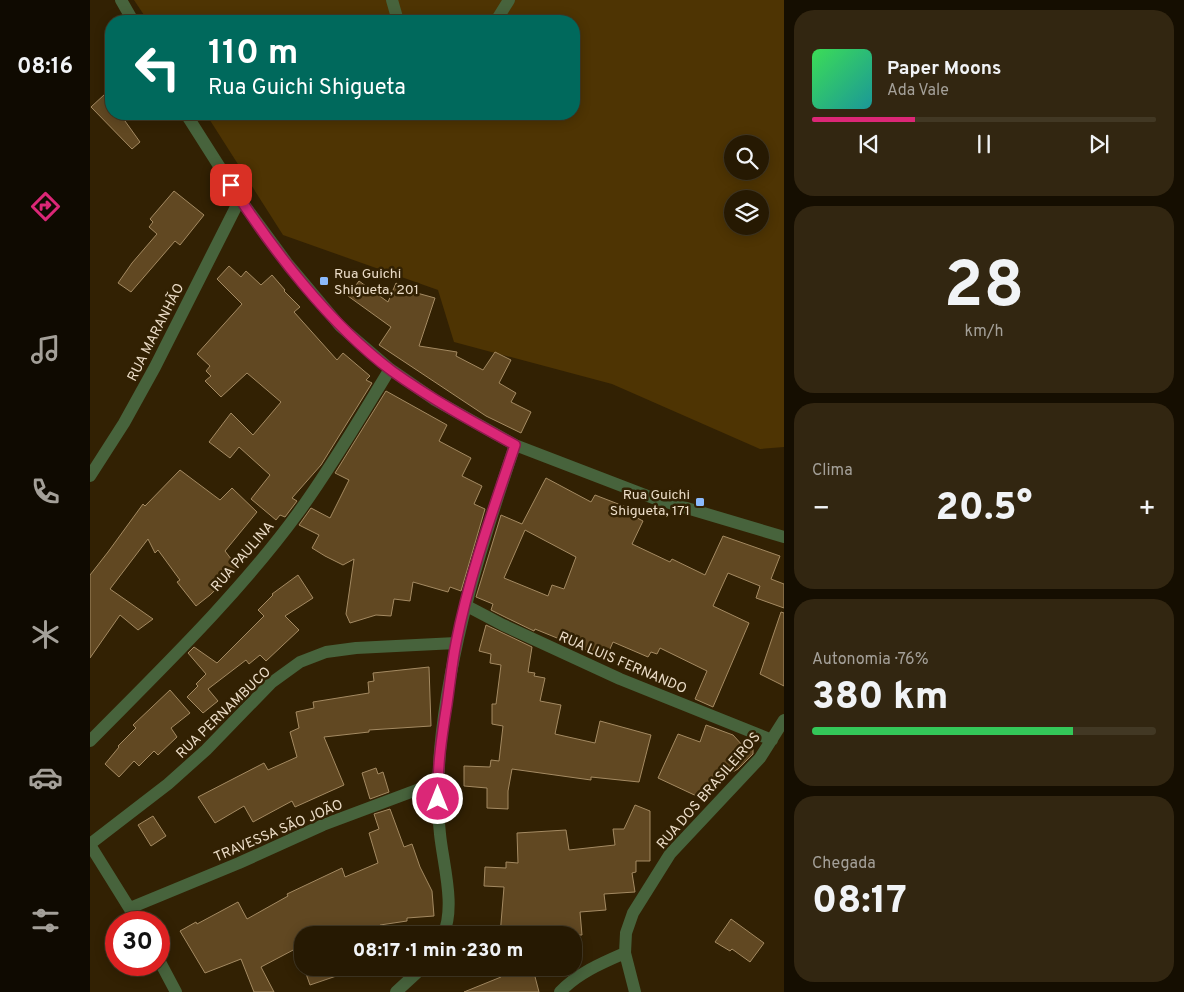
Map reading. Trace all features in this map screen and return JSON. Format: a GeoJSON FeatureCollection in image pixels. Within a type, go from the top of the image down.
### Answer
{"type":"FeatureCollection","features":[{"type":"Feature","properties":{"kind":"street"},"geometry":{"type":"LineString","coordinates":[[121,0],[130,15]]}},
{"type":"Feature","properties":{"kind":"street"},"geometry":{"type":"LineString","coordinates":[[392,0],[396,15]]}},
{"type":"Feature","properties":{"kind":"street"},"geometry":{"type":"LineString","coordinates":[[500,15],[509,0]]}},
{"type":"Feature","properties":{"kind":"street"},"geometry":{"type":"LineString","coordinates":[[190,120],[240,199],[287,263],[340,326],[390,370],[435,400],[515,445],[653,498],[784,537]]}},
{"type":"Feature","properties":{"kind":"street","name":"RUA MARANHÃO"},"geometry":{"type":"LineString","coordinates":[[90,476],[124,423],[155,367],[240,199]]}},
{"type":"Feature","properties":{"kind":"street","name":"RUA PAULINA"},"geometry":{"type":"LineString","coordinates":[[90,741],[229,596],[270,548],[314,490],[390,370]]}},
{"type":"Feature","properties":{"kind":"street"},"geometry":{"type":"LineString","coordinates":[[445,926],[448,913],[440,832],[438,782],[440,748],[456,643],[465,605],[490,518],[515,445]]}},
{"type":"Feature","properties":{"kind":"street","name":"RUA LUIS FERNANDO"},"geometry":{"type":"LineString","coordinates":[[465,605],[503,625],[620,679],[772,740]]}},
{"type":"Feature","properties":{"kind":"street","name":"RUA PERNAMBUCO"},"geometry":{"type":"LineString","coordinates":[[90,845],[168,784],[200,756],[271,683],[300,662],[326,652],[356,648],[456,643]]}},
{"type":"Feature","properties":{"kind":"street","name":"RUA DOS BRASILEIROS"},"geometry":{"type":"LineString","coordinates":[[635,992],[625,953],[626,933],[633,913],[670,854],[748,772],[772,740],[784,720]]}},
{"type":"Feature","properties":{"kind":"street","name":"TRAVESSA SÃO JOÃO"},"geometry":{"type":"LineString","coordinates":[[130,908],[239,863],[323,825],[438,782]]}},
{"type":"Feature","properties":{"kind":"street"},"geometry":{"type":"LineString","coordinates":[[90,845],[132,911]]}},
{"type":"Feature","properties":{"kind":"street"},"geometry":{"type":"LineString","coordinates":[[560,992],[568,983],[590,968],[625,953]]}},
{"type":"Feature","properties":{"kind":"street"},"geometry":{"type":"LineString","coordinates":[[168,976],[176,992]]}},
{"type":"Feature","properties":{"kind":"street"},"geometry":{"type":"LineString","coordinates":[[396,992],[413,976]]}},
{"type":"Feature","properties":{"kind":"shaded area"},"geometry":{"type":"Polygon","coordinates":[[[134,0],[784,0],[784,447],[760,449],[612,384],[454,342],[438,290],[283,235],[210,120],[580,120],[580,15],[144,15],[134,0]]]}},
{"type":"Feature","properties":{"kind":"building"},"geometry":{"type":"Polygon","coordinates":[[[105,94],[105,120],[124,120],[140,142],[132,149],[91,107],[105,94]]]}},
{"type":"Feature","properties":{"kind":"building"},"geometry":{"type":"Polygon","coordinates":[[[174,191],[204,215],[180,245],[175,241],[131,292],[118,283],[132,263],[157,234],[149,227],[153,222],[150,219],[174,191]]]}},
{"type":"Feature","properties":{"kind":"building"},"geometry":{"type":"Polygon","coordinates":[[[229,266],[241,277],[246,271],[261,285],[272,275],[284,291],[300,307],[294,312],[337,360],[343,353],[370,376],[366,380],[372,383],[321,465],[292,498],[297,501],[285,517],[280,515],[276,520],[251,499],[270,475],[239,447],[230,458],[209,442],[231,413],[253,435],[281,402],[247,373],[221,397],[205,381],[211,376],[206,371],[210,366],[197,354],[242,304],[217,279],[229,266]]]}},
{"type":"Feature","properties":{"kind":"building"},"geometry":{"type":"Polygon","coordinates":[[[359,281],[388,302],[396,283],[406,290],[435,298],[419,346],[457,352],[456,356],[483,370],[495,352],[511,360],[499,383],[516,393],[511,402],[531,412],[521,433],[486,416],[379,345],[391,327],[348,296],[359,281]]]}},
{"type":"Feature","properties":{"kind":"building"},"geometry":{"type":"Polygon","coordinates":[[[386,391],[447,425],[439,441],[471,458],[462,476],[482,486],[474,504],[485,509],[461,591],[450,587],[448,592],[413,582],[410,601],[394,599],[391,616],[376,615],[350,623],[346,614],[354,559],[343,565],[312,548],[319,535],[299,525],[311,508],[330,518],[349,480],[335,473],[386,391]]]}},
{"type":"Feature","properties":{"kind":"building"},"geometry":{"type":"Polygon","coordinates":[[[180,470],[220,500],[232,488],[257,512],[225,551],[238,568],[196,606],[177,582],[180,580],[158,550],[155,553],[148,539],[110,589],[153,619],[138,630],[120,615],[90,658],[90,575],[143,504],[145,506],[180,470]]]}},
{"type":"Feature","properties":{"kind":"building"},"geometry":{"type":"Polygon","coordinates":[[[546,478],[591,502],[595,495],[626,507],[624,511],[643,521],[632,544],[670,562],[672,559],[705,575],[723,536],[780,556],[771,579],[784,584],[784,608],[756,598],[760,586],[728,573],[713,606],[749,623],[713,707],[695,699],[707,671],[660,648],[657,654],[651,652],[648,657],[613,642],[606,658],[535,629],[534,631],[491,610],[493,604],[476,597],[501,515],[522,524],[546,478]],[[525,530],[504,578],[548,596],[552,585],[564,589],[576,557],[525,530]]]}},
{"type":"Feature","properties":{"kind":"building"},"geometry":{"type":"Polygon","coordinates":[[[298,575],[313,598],[285,616],[299,630],[266,661],[260,655],[249,664],[246,660],[208,689],[218,701],[203,713],[187,697],[206,674],[188,653],[194,647],[217,663],[264,616],[258,610],[272,594],[298,575]]]}},
{"type":"Feature","properties":{"kind":"building"},"geometry":{"type":"Polygon","coordinates":[[[781,612],[784,613],[784,686],[760,674],[781,612]]]}},
{"type":"Feature","properties":{"kind":"building"},"geometry":{"type":"Polygon","coordinates":[[[486,625],[532,647],[528,672],[535,673],[534,676],[545,678],[540,701],[561,705],[555,734],[595,743],[600,721],[651,735],[639,782],[591,777],[591,780],[512,769],[508,791],[508,809],[487,808],[487,788],[464,786],[464,766],[490,767],[491,760],[499,761],[503,726],[492,724],[492,704],[496,704],[501,665],[490,663],[491,654],[479,651],[486,625]]]}},
{"type":"Feature","properties":{"kind":"building"},"geometry":{"type":"Polygon","coordinates":[[[429,667],[431,726],[369,730],[369,732],[324,737],[344,785],[295,807],[292,801],[253,822],[244,806],[215,823],[198,797],[264,763],[268,770],[297,757],[290,732],[299,728],[296,712],[314,708],[313,702],[369,693],[368,682],[374,681],[373,673],[429,667]]]}},
{"type":"Feature","properties":{"kind":"building"},"geometry":{"type":"Polygon","coordinates":[[[170,690],[190,713],[171,728],[177,737],[158,755],[154,751],[139,766],[134,761],[119,777],[105,764],[118,746],[136,728],[133,725],[170,690]]]}},
{"type":"Feature","properties":{"kind":"building"},"geometry":{"type":"Polygon","coordinates":[[[706,725],[733,735],[744,747],[753,749],[753,754],[738,769],[718,780],[713,778],[703,799],[658,778],[678,734],[700,742],[706,725]]]}},
{"type":"Feature","properties":{"kind":"building"},"geometry":{"type":"Polygon","coordinates":[[[376,768],[378,774],[383,772],[389,792],[370,799],[362,773],[376,768]]]}},
{"type":"Feature","properties":{"kind":"building"},"geometry":{"type":"Polygon","coordinates":[[[635,805],[650,811],[650,861],[636,861],[636,872],[632,873],[635,892],[604,894],[606,910],[580,912],[581,926],[501,926],[504,887],[484,886],[485,867],[506,868],[506,862],[518,863],[517,833],[566,830],[569,850],[615,845],[613,829],[624,829],[635,805]]]}},
{"type":"Feature","properties":{"kind":"building"},"geometry":{"type":"Polygon","coordinates":[[[390,809],[404,847],[412,844],[420,867],[432,891],[434,916],[407,918],[407,921],[380,926],[294,926],[294,950],[261,967],[274,992],[254,992],[241,959],[205,973],[180,931],[238,902],[247,919],[288,896],[287,894],[342,868],[345,877],[378,863],[369,833],[379,829],[374,814],[390,809]]]}},
{"type":"Feature","properties":{"kind":"building"},"geometry":{"type":"Polygon","coordinates":[[[153,816],[166,836],[151,846],[138,825],[153,816]]]}},
{"type":"Feature","properties":{"kind":"building"},"geometry":{"type":"Polygon","coordinates":[[[731,919],[764,943],[750,962],[732,949],[730,951],[715,942],[731,919]]]}},
{"type":"Feature","properties":{"kind":"building"},"geometry":{"type":"Polygon","coordinates":[[[307,976],[336,976],[310,985],[307,976]]]}},
{"type":"Feature","properties":{"kind":"building"},"geometry":{"type":"Polygon","coordinates":[[[535,976],[539,992],[464,992],[501,977],[535,976]]]}},
{"type":"Feature","properties":{"kind":"place","name":"Rua Guichi Shigueta, 201"},"geometry":{"type":"Point","coordinates":[324,281]}},
{"type":"Feature","properties":{"kind":"place","name":"Rua Guichi Shigueta, 171"},"geometry":{"type":"Point","coordinates":[700,502]}},
{"type":"Feature","properties":{"kind":"route"},"geometry":{"type":"LineString","coordinates":[[231,185],[287,263],[340,326],[390,370],[435,400],[515,445],[490,518],[456,643],[440,748],[438,799]]}}]}
